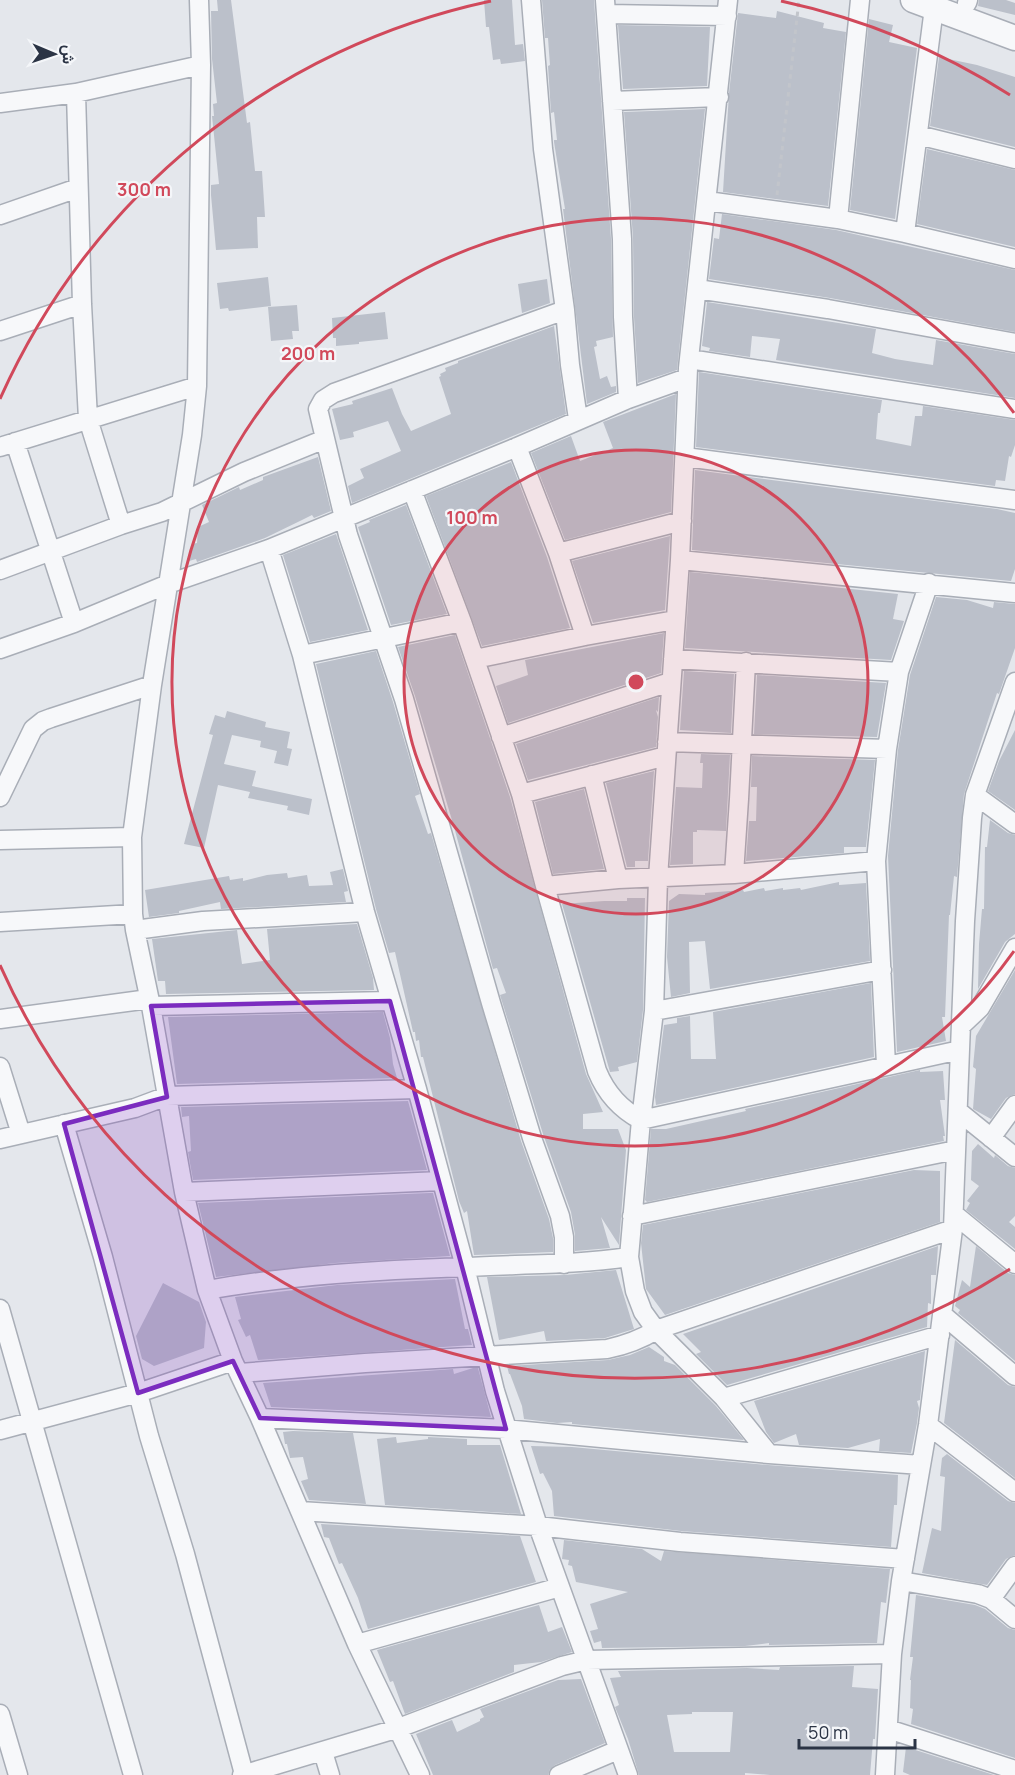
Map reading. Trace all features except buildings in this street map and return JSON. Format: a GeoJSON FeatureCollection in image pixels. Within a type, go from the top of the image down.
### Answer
{"type":"FeatureCollection","features":[{"type":"Feature","properties":{"kind":"street"},"geometry":{"type":"LineString","coordinates":[[198,0],[201,64],[196,386],[192,435],[152,685],[132,837],[134,922],[184,1192],[207,1290],[236,1367],[357,1644],[420,1775]]}},
{"type":"Feature","properties":{"kind":"street"},"geometry":{"type":"LineString","coordinates":[[531,0],[543,149],[565,310],[568,356],[578,419]]}},
{"type":"Feature","properties":{"kind":"street"},"geometry":{"type":"LineString","coordinates":[[838,219],[860,0]]}},
{"type":"Feature","properties":{"kind":"street"},"geometry":{"type":"LineString","coordinates":[[964,1],[1015,21]]}},
{"type":"Feature","properties":{"kind":"street"},"geometry":{"type":"LineString","coordinates":[[905,233],[918,135],[924,4],[1015,38]]}},
{"type":"Feature","properties":{"kind":"street"},"geometry":{"type":"LineString","coordinates":[[628,399],[623,317],[622,239],[606,7],[728,8],[687,378],[680,560],[658,878],[654,1011],[641,1120],[629,1257],[635,1291],[643,1312],[656,1330],[724,1398],[769,1454]]}},
{"type":"Feature","properties":{"kind":"street"},"geometry":{"type":"LineString","coordinates":[[0,103],[76,93],[201,64]]}},
{"type":"Feature","properties":{"kind":"street"},"geometry":{"type":"LineString","coordinates":[[76,93],[88,419],[121,525]]}},
{"type":"Feature","properties":{"kind":"street"},"geometry":{"type":"LineString","coordinates":[[612,101],[719,97]]}},
{"type":"Feature","properties":{"kind":"street"},"geometry":{"type":"LineString","coordinates":[[918,135],[1015,159]]}},
{"type":"Feature","properties":{"kind":"street"},"geometry":{"type":"LineString","coordinates":[[0,215],[78,188]]}},
{"type":"Feature","properties":{"kind":"street"},"geometry":{"type":"LineString","coordinates":[[707,201],[838,219],[1015,259]]}},
{"type":"Feature","properties":{"kind":"street"},"geometry":{"type":"LineString","coordinates":[[697,289],[828,309],[1015,343]]}},
{"type":"Feature","properties":{"kind":"street"},"geometry":{"type":"LineString","coordinates":[[0,331],[82,304]]}},
{"type":"Feature","properties":{"kind":"street"},"geometry":{"type":"LineString","coordinates":[[564,1264],[564,1237],[560,1216],[532,1138],[418,748],[354,554],[318,409],[328,396],[441,353],[565,310]]}},
{"type":"Feature","properties":{"kind":"street"},"geometry":{"type":"LineString","coordinates":[[689,359],[1015,409]]}},
{"type":"Feature","properties":{"kind":"street"},"geometry":{"type":"LineString","coordinates":[[0,649],[74,623],[168,584],[269,549],[517,447],[578,419],[687,378]]}},
{"type":"Feature","properties":{"kind":"street"},"geometry":{"type":"LineString","coordinates":[[74,623],[50,551],[7,445],[196,386]]}},
{"type":"Feature","properties":{"kind":"street"},"geometry":{"type":"LineString","coordinates":[[0,570],[162,512],[244,472],[325,439]]}},
{"type":"Feature","properties":{"kind":"street"},"geometry":{"type":"LineString","coordinates":[[517,447],[558,553],[585,636]]}},
{"type":"Feature","properties":{"kind":"street"},"geometry":{"type":"LineString","coordinates":[[685,457],[1015,500]]}},
{"type":"Feature","properties":{"kind":"street"},"geometry":{"type":"LineString","coordinates":[[412,490],[462,622],[521,794],[597,1071],[603,1085],[615,1100],[631,1115],[641,1120],[960,1050]]}},
{"type":"Feature","properties":{"kind":"street"},"geometry":{"type":"LineString","coordinates":[[558,553],[682,521]]}},
{"type":"Feature","properties":{"kind":"street"},"geometry":{"type":"LineString","coordinates":[[269,549],[302,655],[365,912],[417,1089],[506,1430],[538,1526],[628,1775]]}},
{"type":"Feature","properties":{"kind":"street"},"geometry":{"type":"LineString","coordinates":[[680,560],[1015,593]]}},
{"type":"Feature","properties":{"kind":"street"},"geometry":{"type":"LineString","coordinates":[[886,1065],[876,861],[887,749],[899,672],[929,583]]}},
{"type":"Feature","properties":{"kind":"street"},"geometry":{"type":"LineString","coordinates":[[475,659],[675,620]]}},
{"type":"Feature","properties":{"kind":"street"},"geometry":{"type":"LineString","coordinates":[[302,655],[462,622]]}},
{"type":"Feature","properties":{"kind":"street"},"geometry":{"type":"LineString","coordinates":[[673,659],[899,672]]}},
{"type":"Feature","properties":{"kind":"street"},"geometry":{"type":"LineString","coordinates":[[734,874],[740,800],[746,662]]}},
{"type":"Feature","properties":{"kind":"street"},"geometry":{"type":"LineString","coordinates":[[501,737],[670,682]]}},
{"type":"Feature","properties":{"kind":"street"},"geometry":{"type":"LineString","coordinates":[[885,1775],[892,1654],[901,1581],[928,1425],[953,1221],[965,921],[975,795],[1015,682]]}},
{"type":"Feature","properties":{"kind":"street"},"geometry":{"type":"LineString","coordinates":[[0,795],[38,724],[152,685]]}},
{"type":"Feature","properties":{"kind":"street"},"geometry":{"type":"LineString","coordinates":[[521,794],[592,775],[666,749],[741,745],[887,749]]}},
{"type":"Feature","properties":{"kind":"street"},"geometry":{"type":"LineString","coordinates":[[592,775],[618,879]]}},
{"type":"Feature","properties":{"kind":"street"},"geometry":{"type":"LineString","coordinates":[[975,795],[1015,824]]}},
{"type":"Feature","properties":{"kind":"street"},"geometry":{"type":"LineString","coordinates":[[0,840],[132,837]]}},
{"type":"Feature","properties":{"kind":"street"},"geometry":{"type":"LineString","coordinates":[[545,886],[618,879],[734,874],[876,861]]}},
{"type":"Feature","properties":{"kind":"street"},"geometry":{"type":"LineString","coordinates":[[0,922],[214,921],[365,912]]}},
{"type":"Feature","properties":{"kind":"street"},"geometry":{"type":"LineString","coordinates":[[961,1026],[980,1008],[1015,948]]}},
{"type":"Feature","properties":{"kind":"street"},"geometry":{"type":"LineString","coordinates":[[654,1011],[882,970]]}},
{"type":"Feature","properties":{"kind":"street"},"geometry":{"type":"LineString","coordinates":[[0,1019],[150,1002],[390,1001]]}},
{"type":"Feature","properties":{"kind":"street"},"geometry":{"type":"LineString","coordinates":[[0,1066],[21,1134]]}},
{"type":"Feature","properties":{"kind":"street"},"geometry":{"type":"LineString","coordinates":[[0,1139],[135,1108],[167,1096],[417,1089]]}},
{"type":"Feature","properties":{"kind":"street"},"geometry":{"type":"LineString","coordinates":[[990,1137],[1015,1105]]}},
{"type":"Feature","properties":{"kind":"street"},"geometry":{"type":"LineString","coordinates":[[958,1111],[1015,1157]]}},
{"type":"Feature","properties":{"kind":"street"},"geometry":{"type":"LineString","coordinates":[[64,1124],[185,1554],[243,1775],[396,1729],[562,1666],[586,1660],[892,1654]]}},
{"type":"Feature","properties":{"kind":"street"},"geometry":{"type":"LineString","coordinates":[[632,1216],[956,1150]]}},
{"type":"Feature","properties":{"kind":"street"},"geometry":{"type":"LineString","coordinates":[[184,1192],[441,1181]]}},
{"type":"Feature","properties":{"kind":"street"},"geometry":{"type":"LineString","coordinates":[[953,1221],[1015,1264]]}},
{"type":"Feature","properties":{"kind":"street"},"geometry":{"type":"LineString","coordinates":[[0,1430],[236,1367],[485,1356],[607,1349],[626,1345],[656,1330],[953,1221]]}},
{"type":"Feature","properties":{"kind":"street"},"geometry":{"type":"LineString","coordinates":[[207,1290],[281,1278],[465,1267],[564,1264],[629,1257]]}},
{"type":"Feature","properties":{"kind":"street"},"geometry":{"type":"LineString","coordinates":[[0,1309],[133,1775]]}},
{"type":"Feature","properties":{"kind":"street"},"geometry":{"type":"LineString","coordinates":[[943,1315],[1015,1376]]}},
{"type":"Feature","properties":{"kind":"street"},"geometry":{"type":"LineString","coordinates":[[724,1398],[940,1335]]}},
{"type":"Feature","properties":{"kind":"street"},"geometry":{"type":"LineString","coordinates":[[260,1418],[506,1430],[769,1454],[921,1465]]}},
{"type":"Feature","properties":{"kind":"street"},"geometry":{"type":"LineString","coordinates":[[928,1425],[1015,1491]]}},
{"type":"Feature","properties":{"kind":"street"},"geometry":{"type":"LineString","coordinates":[[300,1511],[538,1526],[680,1542],[905,1559]]}},
{"type":"Feature","properties":{"kind":"street"},"geometry":{"type":"LineString","coordinates":[[991,1599],[1015,1566]]}},
{"type":"Feature","properties":{"kind":"street"},"geometry":{"type":"LineString","coordinates":[[901,1581],[978,1594],[991,1599],[1015,1619]]}},
{"type":"Feature","properties":{"kind":"street"},"geometry":{"type":"LineString","coordinates":[[357,1644],[560,1587]]}},
{"type":"Feature","properties":{"kind":"street"},"geometry":{"type":"LineString","coordinates":[[0,1714],[18,1775]]}},
{"type":"Feature","properties":{"kind":"street"},"geometry":{"type":"LineString","coordinates":[[888,1729],[1015,1770]]}},
{"type":"Feature","properties":{"kind":"street"},"geometry":{"type":"LineString","coordinates":[[559,1775],[618,1750]]}},
{"type":"Feature","properties":{"kind":"street"},"geometry":{"type":"LineString","coordinates":[[323,1752],[330,1775]]}},
{"type":"Feature","properties":{"kind":"path"},"geometry":{"type":"LineString","coordinates":[[776,210],[800,0]]}},
{"type":"Feature","properties":{"kind":"highlighted area"},"geometry":{"type":"Polygon","coordinates":[[[390,1001],[506,1429],[260,1418],[233,1361],[138,1393],[64,1124],[167,1097],[151,1006],[390,1001]]]}}]}
